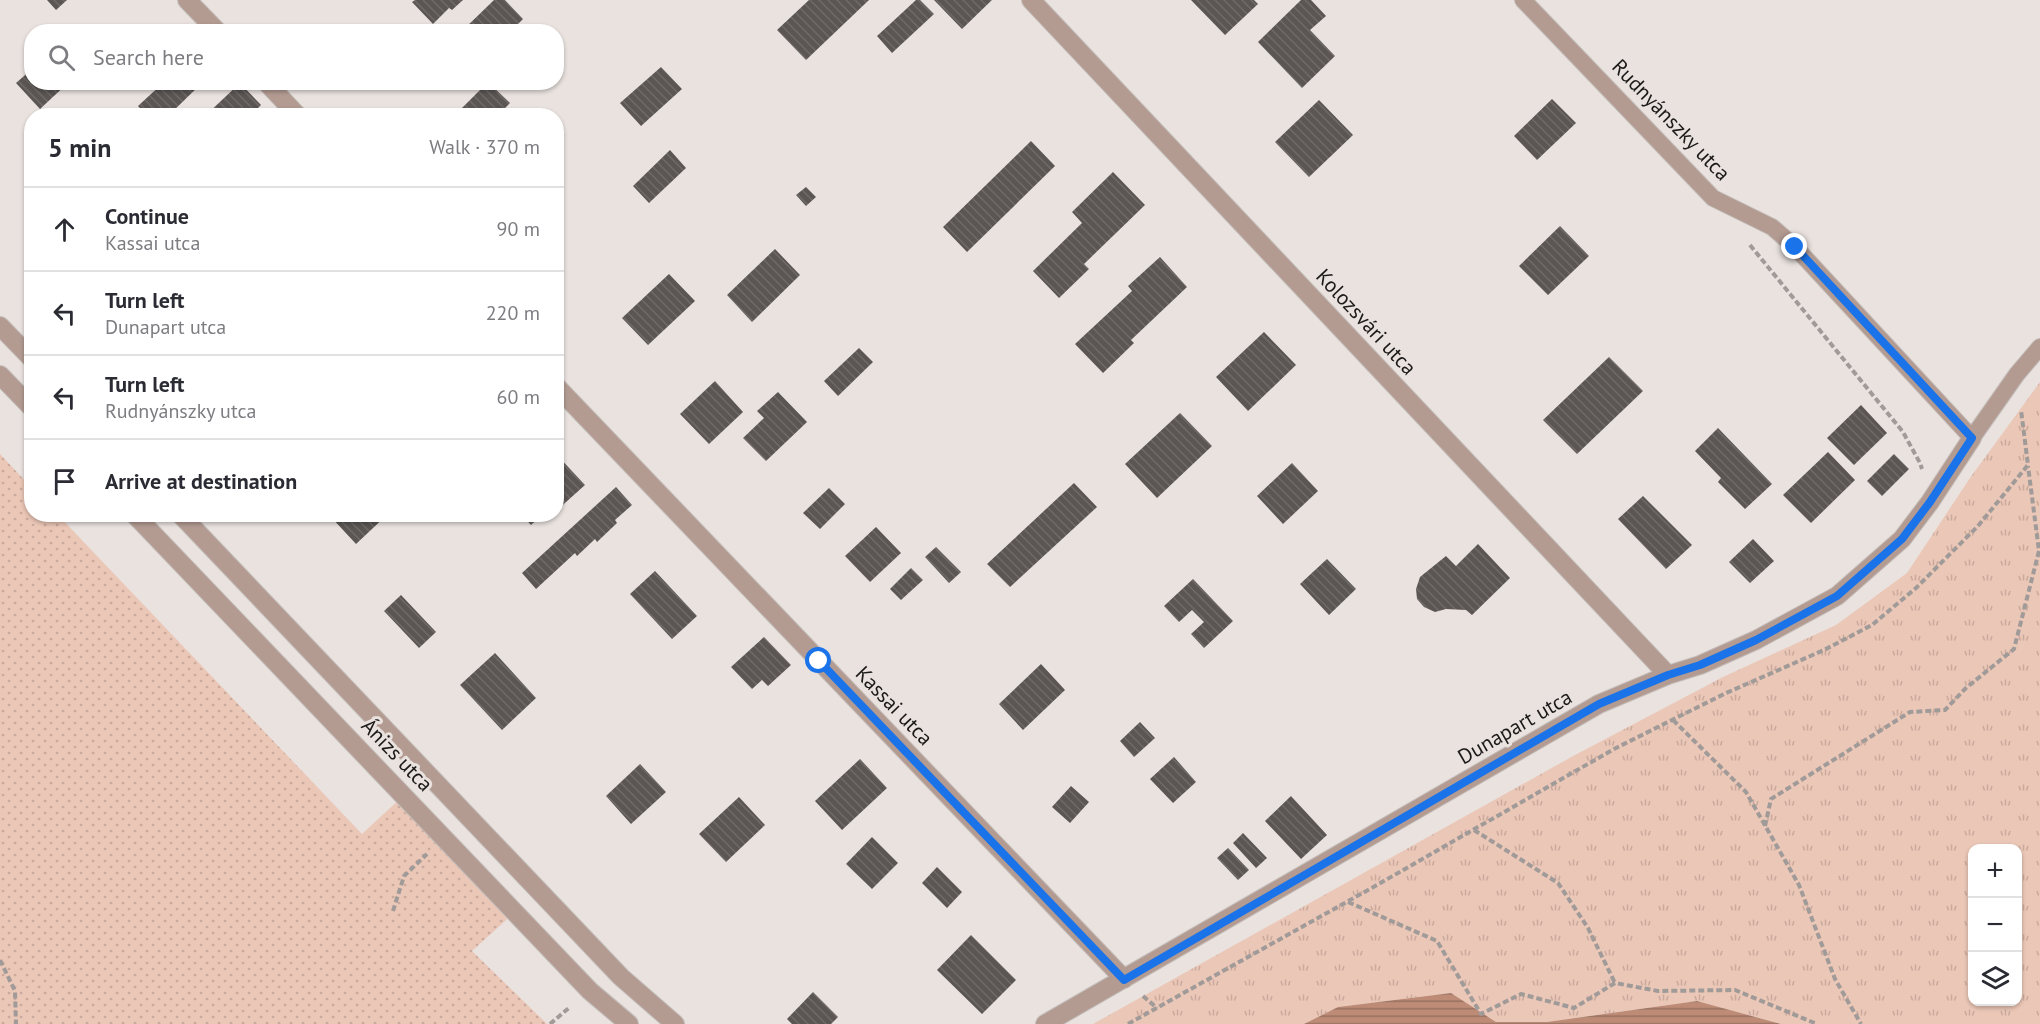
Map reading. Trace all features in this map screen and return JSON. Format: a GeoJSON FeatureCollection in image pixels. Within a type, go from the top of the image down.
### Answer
{"type":"FeatureCollection","features":[{"type":"Feature","properties":{"kind":"street"},"geometry":{"type":"LineString","coordinates":[[187,0],[210,24]]}},
{"type":"Feature","properties":{"kind":"street","name":"Kolozsvári utca"},"geometry":{"type":"LineString","coordinates":[[1031,0],[1668,675]]}},
{"type":"Feature","properties":{"kind":"street"},"geometry":{"type":"LineString","coordinates":[[274,90],[290,108]]}},
{"type":"Feature","properties":{"kind":"street"},"geometry":{"type":"LineString","coordinates":[[0,326],[24,351]]}},
{"type":"Feature","properties":{"kind":"street"},"geometry":{"type":"LineString","coordinates":[[0,375],[24,400]]}},
{"type":"Feature","properties":{"kind":"street","name":"Kassai utca"},"geometry":{"type":"LineString","coordinates":[[564,394],[1124,980]]}},
{"type":"Feature","properties":{"kind":"street","name":"Dunapart utca"},"geometry":{"type":"LineString","coordinates":[[1045,1024],[1599,704],[1668,675],[1700,665],[1756,640],[1837,596],[1902,539],[1930,502],[1972,438]]}},
{"type":"Feature","properties":{"kind":"street","name":"Ánizs utca"},"geometry":{"type":"LineString","coordinates":[[142,522],[590,991],[629,1024]]}},
{"type":"Feature","properties":{"kind":"street"},"geometry":{"type":"LineString","coordinates":[[188,522],[621,977],[675,1024]]}},
{"type":"Feature","properties":{"kind":"lane","name":"Rudnyánszky utca"},"geometry":{"type":"LineString","coordinates":[[1523,0],[1713,198],[1772,226],[1795,247],[1972,438]]}},
{"type":"Feature","properties":{"kind":"lane"},"geometry":{"type":"LineString","coordinates":[[1972,438],[2017,374],[2040,347]]}},
{"type":"Feature","properties":{"kind":"path"},"geometry":{"type":"LineString","coordinates":[[1749,243],[1903,432],[1920,463],[1930,502]]}},
{"type":"Feature","properties":{"kind":"path"},"geometry":{"type":"LineString","coordinates":[[1765,826],[1771,799],[1910,712],[1945,711],[1966,688],[2014,649],[2039,551],[2028,465]]}},
{"type":"Feature","properties":{"kind":"path"},"geometry":{"type":"LineString","coordinates":[[1128,1024],[1348,902],[1614,749],[1673,720],[1746,792],[1799,885],[1835,979],[1861,1024]]}},
{"type":"Feature","properties":{"kind":"path"},"geometry":{"type":"LineString","coordinates":[[1474,830],[1558,883],[1588,928],[1616,983]]}},
{"type":"Feature","properties":{"kind":"path"},"geometry":{"type":"LineString","coordinates":[[393,911],[404,876],[444,837]]}},
{"type":"Feature","properties":{"kind":"path"},"geometry":{"type":"LineString","coordinates":[[1348,902],[1437,941],[1481,1014],[1521,994],[1574,1008],[1616,983],[1658,991],[1735,990],[1817,1024]]}},
{"type":"Feature","properties":{"kind":"path"},"geometry":{"type":"LineString","coordinates":[[0,960],[15,991],[16,1024]]}},
{"type":"Feature","properties":{"kind":"green space"},"geometry":{"type":"Polygon","coordinates":[[[2040,382],[2040,1024],[1781,1024],[1697,1001],[1547,1022],[1496,1022],[1451,993],[1338,1007],[1304,1024],[1093,1024],[1575,755],[1723,677],[1836,625],[1907,573],[1970,478],[2040,382]]]}},
{"type":"Feature","properties":{"kind":"green space"},"geometry":{"type":"Polygon","coordinates":[[[0,454],[24,480],[24,522],[65,522],[362,834],[402,797],[514,913],[472,951],[547,1024],[0,1024],[0,454]]]}},
{"type":"Feature","properties":{"kind":"shaded area"},"geometry":{"type":"Polygon","coordinates":[[[1451,993],[1496,1022],[1547,1022],[1697,1001],[1781,1024],[1304,1024],[1338,1007],[1451,993]]]}},
{"type":"Feature","properties":{"kind":"building"},"geometry":{"type":"Polygon","coordinates":[[[47,0],[67,0],[56,10],[47,0]]]}},
{"type":"Feature","properties":{"kind":"building"},"geometry":{"type":"Polygon","coordinates":[[[415,0],[463,0],[452,10],[449,8],[433,24],[412,2],[415,0]]]}},
{"type":"Feature","properties":{"kind":"building"},"geometry":{"type":"Polygon","coordinates":[[[494,0],[505,0],[523,19],[518,24],[469,24],[494,0]]]}},
{"type":"Feature","properties":{"kind":"building"},"geometry":{"type":"Polygon","coordinates":[[[809,0],[869,0],[806,60],[777,30],[809,0]]]}},
{"type":"Feature","properties":{"kind":"building"},"geometry":{"type":"Polygon","coordinates":[[[916,0],[920,0],[934,14],[892,53],[877,36],[916,0]]]}},
{"type":"Feature","properties":{"kind":"building"},"geometry":{"type":"Polygon","coordinates":[[[934,0],[992,0],[962,29],[934,0]]]}},
{"type":"Feature","properties":{"kind":"building"},"geometry":{"type":"Polygon","coordinates":[[[1191,0],[1254,0],[1258,4],[1225,35],[1191,0]]]}},
{"type":"Feature","properties":{"kind":"building"},"geometry":{"type":"Polygon","coordinates":[[[1301,0],[1311,0],[1326,16],[1310,30],[1335,56],[1302,88],[1258,42],[1301,0]]]}},
{"type":"Feature","properties":{"kind":"building"},"geometry":{"type":"Polygon","coordinates":[[[661,67],[682,89],[641,126],[620,103],[661,67]]]}},
{"type":"Feature","properties":{"kind":"building"},"geometry":{"type":"Polygon","coordinates":[[[24,76],[24,90],[60,90],[39,108],[16,83],[24,76]]]}},
{"type":"Feature","properties":{"kind":"building"},"geometry":{"type":"Polygon","coordinates":[[[155,90],[195,90],[176,108],[140,108],[138,106],[155,90]]]}},
{"type":"Feature","properties":{"kind":"building"},"geometry":{"type":"Polygon","coordinates":[[[233,90],[247,90],[261,105],[258,108],[213,108],[233,90]]]}},
{"type":"Feature","properties":{"kind":"building"},"geometry":{"type":"Polygon","coordinates":[[[480,90],[496,90],[510,103],[505,108],[462,108],[480,90]]]}},
{"type":"Feature","properties":{"kind":"building"},"geometry":{"type":"Polygon","coordinates":[[[1552,99],[1576,123],[1537,160],[1514,136],[1552,99]]]}},
{"type":"Feature","properties":{"kind":"building"},"geometry":{"type":"Polygon","coordinates":[[[1319,100],[1353,135],[1309,177],[1275,142],[1319,100]]]}},
{"type":"Feature","properties":{"kind":"building"},"geometry":{"type":"Polygon","coordinates":[[[1031,141],[1055,166],[967,252],[943,227],[1031,141]]]}},
{"type":"Feature","properties":{"kind":"building"},"geometry":{"type":"Polygon","coordinates":[[[670,150],[686,168],[649,203],[633,186],[670,150]]]}},
{"type":"Feature","properties":{"kind":"building"},"geometry":{"type":"Polygon","coordinates":[[[1113,172],[1145,205],[1084,264],[1089,269],[1059,298],[1033,271],[1082,223],[1072,212],[1113,172]]]}},
{"type":"Feature","properties":{"kind":"building"},"geometry":{"type":"Polygon","coordinates":[[[806,187],[816,197],[806,206],[796,195],[806,187]]]}},
{"type":"Feature","properties":{"kind":"building"},"geometry":{"type":"Polygon","coordinates":[[[1560,226],[1589,256],[1548,295],[1519,266],[1560,226]]]}},
{"type":"Feature","properties":{"kind":"building"},"geometry":{"type":"Polygon","coordinates":[[[775,249],[800,275],[752,322],[727,295],[775,249]]]}},
{"type":"Feature","properties":{"kind":"building"},"geometry":{"type":"Polygon","coordinates":[[[1160,257],[1187,287],[1131,340],[1134,343],[1103,373],[1075,344],[1132,291],[1128,286],[1160,257]]]}},
{"type":"Feature","properties":{"kind":"building"},"geometry":{"type":"Polygon","coordinates":[[[669,274],[695,301],[648,345],[622,318],[669,274]]]}},
{"type":"Feature","properties":{"kind":"building"},"geometry":{"type":"Polygon","coordinates":[[[1264,332],[1296,365],[1248,411],[1216,377],[1264,332]]]}},
{"type":"Feature","properties":{"kind":"building"},"geometry":{"type":"Polygon","coordinates":[[[859,348],[873,362],[838,396],[824,381],[859,348]]]}},
{"type":"Feature","properties":{"kind":"building"},"geometry":{"type":"Polygon","coordinates":[[[1609,357],[1643,391],[1577,454],[1543,420],[1609,357]]]}},
{"type":"Feature","properties":{"kind":"building"},"geometry":{"type":"Polygon","coordinates":[[[715,381],[743,412],[709,444],[680,414],[715,381]]]}},
{"type":"Feature","properties":{"kind":"building"},"geometry":{"type":"Polygon","coordinates":[[[778,392],[807,422],[766,461],[743,438],[764,418],[757,411],[778,392]]]}},
{"type":"Feature","properties":{"kind":"building"},"geometry":{"type":"Polygon","coordinates":[[[1861,405],[1887,433],[1854,465],[1827,438],[1861,405]]]}},
{"type":"Feature","properties":{"kind":"building"},"geometry":{"type":"Polygon","coordinates":[[[1180,413],[1212,446],[1157,498],[1125,464],[1180,413]]]}},
{"type":"Feature","properties":{"kind":"building"},"geometry":{"type":"Polygon","coordinates":[[[1718,428],[1772,484],[1745,509],[1718,482],[1721,478],[1695,451],[1718,428]]]}},
{"type":"Feature","properties":{"kind":"building"},"geometry":{"type":"Polygon","coordinates":[[[1828,452],[1855,480],[1811,523],[1783,495],[1828,452]]]}},
{"type":"Feature","properties":{"kind":"building"},"geometry":{"type":"Polygon","coordinates":[[[1894,454],[1909,469],[1882,496],[1867,481],[1894,454]]]}},
{"type":"Feature","properties":{"kind":"building"},"geometry":{"type":"Polygon","coordinates":[[[564,463],[585,485],[564,504],[564,463]]]}},
{"type":"Feature","properties":{"kind":"building"},"geometry":{"type":"Polygon","coordinates":[[[1292,463],[1318,491],[1283,524],[1257,496],[1292,463]]]}},
{"type":"Feature","properties":{"kind":"building"},"geometry":{"type":"Polygon","coordinates":[[[1074,483],[1097,507],[1010,587],[987,564],[1074,483]]]}},
{"type":"Feature","properties":{"kind":"building"},"geometry":{"type":"Polygon","coordinates":[[[616,487],[632,505],[615,520],[617,523],[597,542],[595,539],[577,556],[575,553],[536,589],[522,573],[616,487]]]}},
{"type":"Feature","properties":{"kind":"building"},"geometry":{"type":"Polygon","coordinates":[[[829,488],[845,504],[820,529],[803,513],[829,488]]]}},
{"type":"Feature","properties":{"kind":"building"},"geometry":{"type":"Polygon","coordinates":[[[1643,496],[1692,545],[1666,569],[1618,519],[1643,496]]]}},
{"type":"Feature","properties":{"kind":"building"},"geometry":{"type":"Polygon","coordinates":[[[336,522],[379,522],[356,544],[336,522]]]}},
{"type":"Feature","properties":{"kind":"building"},"geometry":{"type":"Polygon","coordinates":[[[876,527],[901,553],[870,582],[845,556],[876,527]]]}},
{"type":"Feature","properties":{"kind":"building"},"geometry":{"type":"Polygon","coordinates":[[[1753,539],[1774,561],[1750,583],[1729,562],[1753,539]]]}},
{"type":"Feature","properties":{"kind":"building"},"geometry":{"type":"Polygon","coordinates":[[[1478,544],[1510,578],[1472,615],[1466,610],[1446,609],[1435,612],[1424,607],[1417,599],[1416,589],[1420,577],[1446,556],[1456,566],[1478,544]]]}},
{"type":"Feature","properties":{"kind":"building"},"geometry":{"type":"Polygon","coordinates":[[[936,547],[961,572],[949,583],[925,557],[936,547]]]}},
{"type":"Feature","properties":{"kind":"building"},"geometry":{"type":"Polygon","coordinates":[[[1327,559],[1356,589],[1329,615],[1300,584],[1327,559]]]}},
{"type":"Feature","properties":{"kind":"building"},"geometry":{"type":"Polygon","coordinates":[[[911,568],[923,580],[901,600],[890,589],[911,568]]]}},
{"type":"Feature","properties":{"kind":"building"},"geometry":{"type":"Polygon","coordinates":[[[655,571],[697,616],[672,639],[630,594],[655,571]]]}},
{"type":"Feature","properties":{"kind":"building"},"geometry":{"type":"Polygon","coordinates":[[[1193,579],[1233,621],[1204,648],[1191,634],[1204,622],[1192,610],[1179,622],[1164,606],[1193,579]]]}},
{"type":"Feature","properties":{"kind":"building"},"geometry":{"type":"Polygon","coordinates":[[[401,595],[436,632],[419,648],[384,611],[401,595]]]}},
{"type":"Feature","properties":{"kind":"building"},"geometry":{"type":"Polygon","coordinates":[[[764,637],[791,665],[768,686],[762,680],[752,689],[731,667],[764,637]]]}},
{"type":"Feature","properties":{"kind":"building"},"geometry":{"type":"Polygon","coordinates":[[[495,653],[536,698],[502,730],[460,685],[495,653]]]}},
{"type":"Feature","properties":{"kind":"building"},"geometry":{"type":"Polygon","coordinates":[[[1041,664],[1065,690],[1023,730],[999,704],[1041,664]]]}},
{"type":"Feature","properties":{"kind":"building"},"geometry":{"type":"Polygon","coordinates":[[[1140,722],[1155,738],[1134,757],[1120,741],[1140,722]]]}},
{"type":"Feature","properties":{"kind":"building"},"geometry":{"type":"Polygon","coordinates":[[[1174,757],[1196,782],[1173,803],[1150,779],[1174,757]]]}},
{"type":"Feature","properties":{"kind":"building"},"geometry":{"type":"Polygon","coordinates":[[[860,759],[887,788],[842,830],[815,801],[860,759]]]}},
{"type":"Feature","properties":{"kind":"building"},"geometry":{"type":"Polygon","coordinates":[[[640,764],[666,792],[631,824],[606,796],[640,764]]]}},
{"type":"Feature","properties":{"kind":"building"},"geometry":{"type":"Polygon","coordinates":[[[1071,786],[1089,802],[1070,823],[1052,807],[1071,786]]]}},
{"type":"Feature","properties":{"kind":"building"},"geometry":{"type":"Polygon","coordinates":[[[1291,796],[1327,835],[1301,859],[1265,821],[1291,796]]]}},
{"type":"Feature","properties":{"kind":"building"},"geometry":{"type":"Polygon","coordinates":[[[739,797],[765,825],[726,862],[699,834],[739,797]]]}},
{"type":"Feature","properties":{"kind":"building"},"geometry":{"type":"Polygon","coordinates":[[[1243,833],[1267,858],[1256,868],[1233,843],[1243,833]]]}},
{"type":"Feature","properties":{"kind":"building"},"geometry":{"type":"Polygon","coordinates":[[[872,837],[898,863],[872,889],[846,864],[872,837]]]}},
{"type":"Feature","properties":{"kind":"building"},"geometry":{"type":"Polygon","coordinates":[[[1228,848],[1249,870],[1238,880],[1217,858],[1228,848]]]}},
{"type":"Feature","properties":{"kind":"building"},"geometry":{"type":"Polygon","coordinates":[[[937,867],[962,892],[947,908],[922,883],[937,867]]]}},
{"type":"Feature","properties":{"kind":"building"},"geometry":{"type":"Polygon","coordinates":[[[971,935],[1016,980],[982,1014],[937,970],[971,935]]]}},
{"type":"Feature","properties":{"kind":"building"},"geometry":{"type":"Polygon","coordinates":[[[813,992],[838,1017],[831,1024],[792,1024],[787,1019],[813,992]]]}},
{"type":"Feature","properties":{"kind":"route"},"geometry":{"type":"LineString","coordinates":[[819,661],[1124,980],[1599,704],[1668,675],[1700,665],[1756,640],[1837,596],[1902,539],[1930,502],[1972,438],[1795,247]]}}]}
